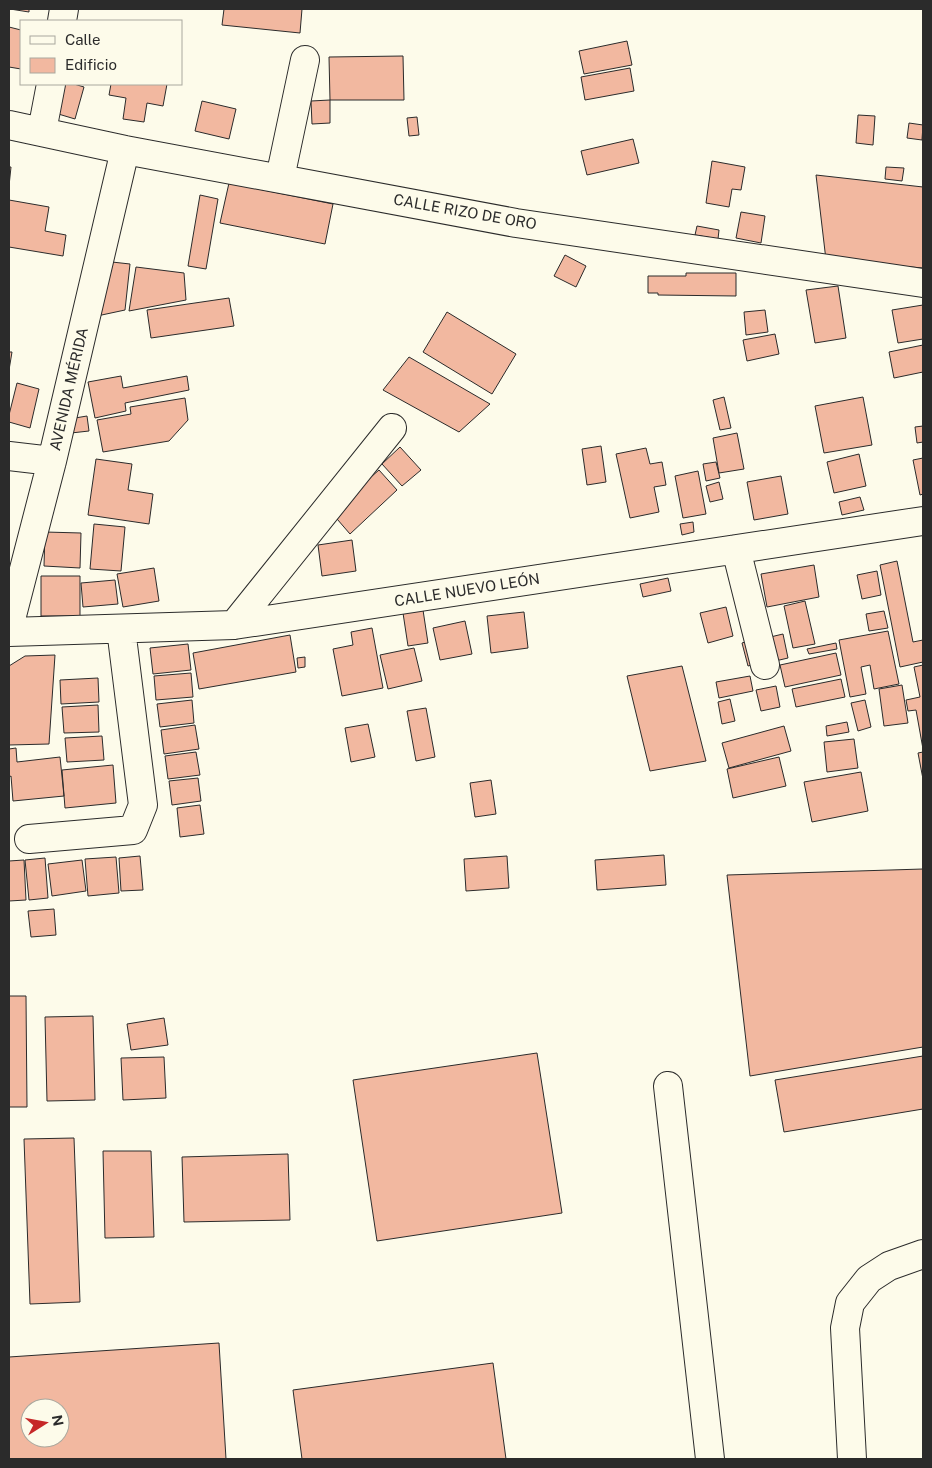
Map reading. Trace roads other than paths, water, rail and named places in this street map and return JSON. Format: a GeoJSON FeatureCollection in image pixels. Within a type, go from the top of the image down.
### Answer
{"type":"FeatureCollection","features":[{"type":"Feature","properties":{"kind":"street"},"geometry":{"type":"LineString","coordinates":[[280,178],[305,60]]}},
{"type":"Feature","properties":{"kind":"street"},"geometry":{"type":"LineString","coordinates":[[42,132],[51,85]]}},
{"type":"Feature","properties":{"kind":"street","name":"CALLE RIZO DE ORO"},"geometry":{"type":"LineString","coordinates":[[9,125],[125,150],[516,223],[923,283]]}},
{"type":"Feature","properties":{"kind":"street","name":"AVENIDA MÉRIDA"},"geometry":{"type":"LineString","coordinates":[[9,627],[52,462],[125,150]]}},
{"type":"Feature","properties":{"kind":"street"},"geometry":{"type":"LineString","coordinates":[[234,625],[392,428]]}},
{"type":"Feature","properties":{"kind":"street"},"geometry":{"type":"LineString","coordinates":[[9,456],[52,462]]}},
{"type":"Feature","properties":{"kind":"street","name":"CALLE NUEVO LEÓN"},"geometry":{"type":"LineString","coordinates":[[9,632],[234,625],[923,521]]}},
{"type":"Feature","properties":{"kind":"street"},"geometry":{"type":"LineString","coordinates":[[736,550],[765,665]]}},
{"type":"Feature","properties":{"kind":"street"},"geometry":{"type":"LineString","coordinates":[[29,838],[133,830],[142,805],[121,629]]}},
{"type":"Feature","properties":{"kind":"street"},"geometry":{"type":"LineString","coordinates":[[668,1086],[710,1459]]}},
{"type":"Feature","properties":{"kind":"street"},"geometry":{"type":"LineString","coordinates":[[852,1459],[845,1328],[850,1303],[869,1279],[889,1266],[923,1254]]}}]}
